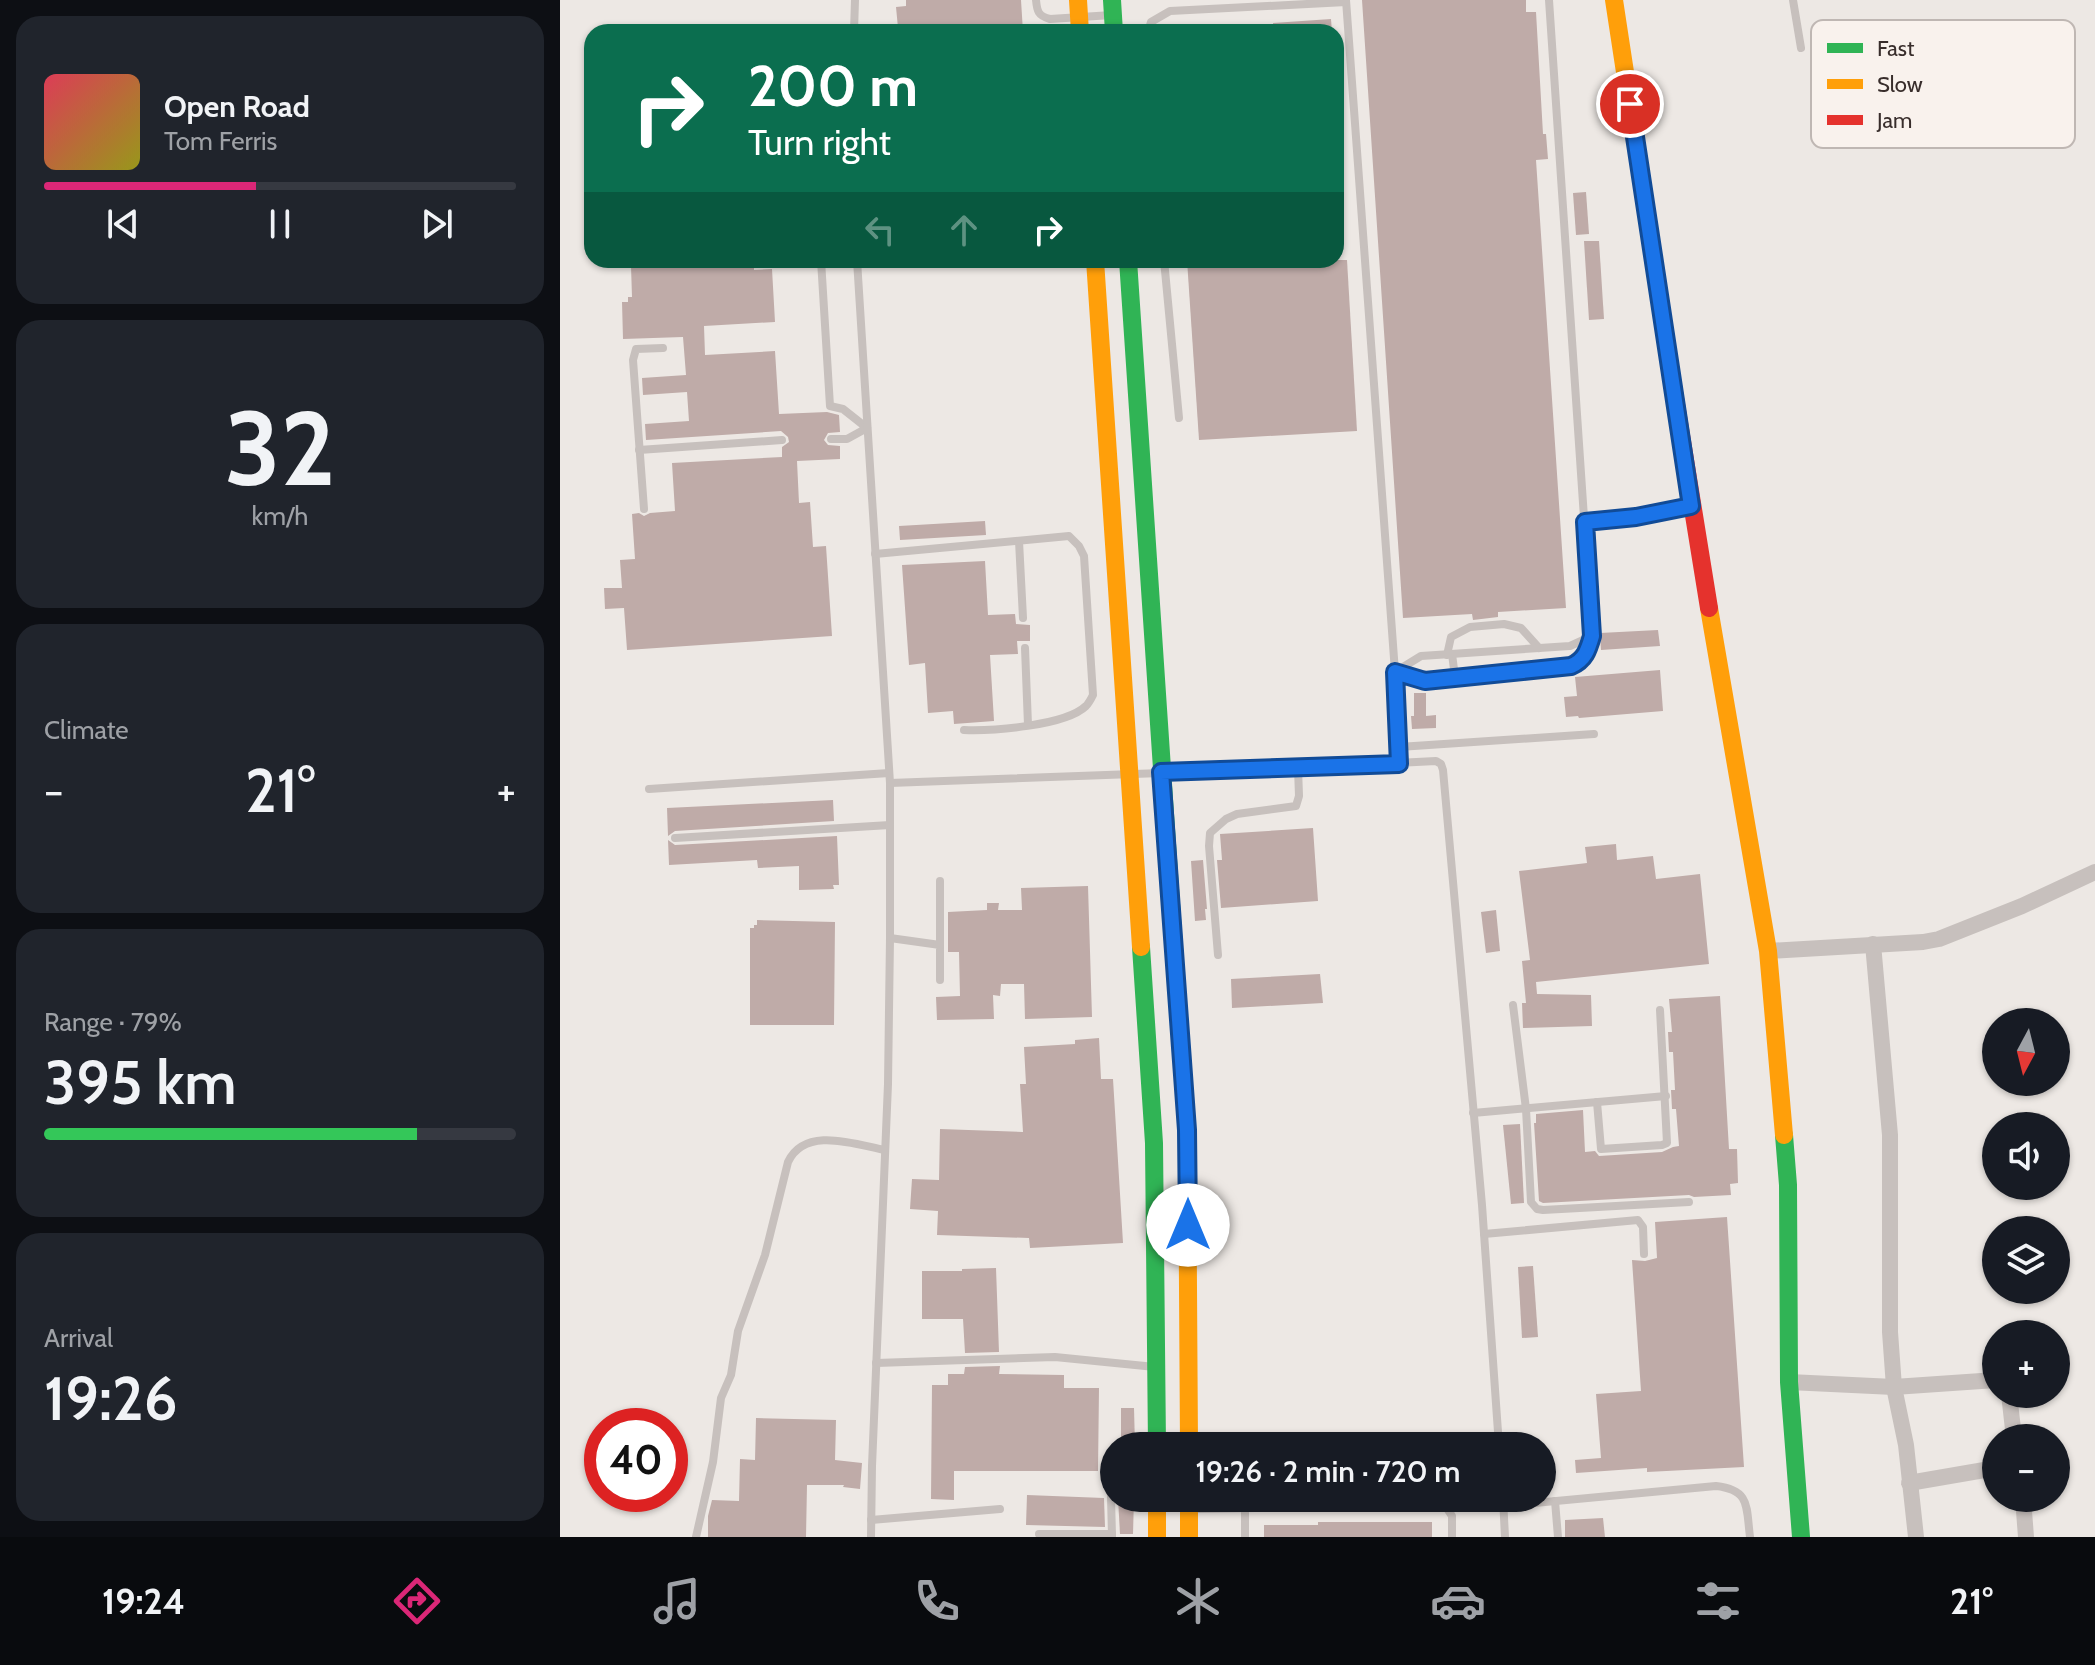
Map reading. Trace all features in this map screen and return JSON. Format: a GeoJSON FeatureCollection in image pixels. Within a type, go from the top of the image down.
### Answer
{"type":"FeatureCollection","features":[{"type":"Feature","properties":{"kind":"street"},"geometry":{"type":"LineString","coordinates":[[1614,0],[1686,507],[1768,951],[1788,1185],[1789,1382],[1801,1537]]}},
{"type":"Feature","properties":{"kind":"street"},"geometry":{"type":"LineString","coordinates":[[1096,268],[1154,1143],[1157,1432]]}},
{"type":"Feature","properties":{"kind":"street"},"geometry":{"type":"LineString","coordinates":[[1129,268],[1187,1130],[1189,1432]]}},
{"type":"Feature","properties":{"kind":"street"},"geometry":{"type":"LineString","coordinates":[[1768,951],[1939,939],[2022,906],[2095,872]]}},
{"type":"Feature","properties":{"kind":"street"},"geometry":{"type":"LineString","coordinates":[[1873,944],[1890,1135],[1890,1332],[1894,1387],[1906,1445],[1916,1537]]}},
{"type":"Feature","properties":{"kind":"street"},"geometry":{"type":"LineString","coordinates":[[1789,1382],[1894,1387],[1982,1381]]}},
{"type":"Feature","properties":{"kind":"street"},"geometry":{"type":"LineString","coordinates":[[1909,1483],[1982,1470]]}},
{"type":"Feature","properties":{"kind":"street"},"geometry":{"type":"LineString","coordinates":[[1157,1512],[1157,1534],[1189,1534],[1189,1512]]}},
{"type":"Feature","properties":{"kind":"street"},"geometry":{"type":"LineString","coordinates":[[2024,1512],[2026,1537]]}},
{"type":"Feature","properties":{"kind":"lane"},"geometry":{"type":"LineString","coordinates":[[854,24],[855,0]]}},
{"type":"Feature","properties":{"kind":"lane"},"geometry":{"type":"LineString","coordinates":[[1036,0],[1038,13],[1050,19],[1113,16]]}},
{"type":"Feature","properties":{"kind":"lane"},"geometry":{"type":"LineString","coordinates":[[1395,672],[1425,681],[1571,666],[1581,662],[1592,636],[1549,0]]}},
{"type":"Feature","properties":{"kind":"lane"},"geometry":{"type":"LineString","coordinates":[[1793,0],[1801,48]]}},
{"type":"Feature","properties":{"kind":"lane"},"geometry":{"type":"LineString","coordinates":[[1150,24],[1170,11],[1346,1],[1399,764]]}},
{"type":"Feature","properties":{"kind":"lane"},"geometry":{"type":"LineString","coordinates":[[821,268],[830,406],[843,409],[867,428]]}},
{"type":"Feature","properties":{"kind":"lane"},"geometry":{"type":"LineString","coordinates":[[857,268],[890,825],[885,1150],[871,1537]]}},
{"type":"Feature","properties":{"kind":"lane"},"geometry":{"type":"LineString","coordinates":[[1165,268],[1179,418]]}},
{"type":"Feature","properties":{"kind":"lane"},"geometry":{"type":"LineString","coordinates":[[644,509],[633,355],[636,349],[663,348]]}},
{"type":"Feature","properties":{"kind":"lane"},"geometry":{"type":"LineString","coordinates":[[831,439],[847,439],[867,428]]}},
{"type":"Feature","properties":{"kind":"lane"},"geometry":{"type":"LineString","coordinates":[[639,450],[782,440]]}},
{"type":"Feature","properties":{"kind":"lane"},"geometry":{"type":"LineString","coordinates":[[1585,522],[1636,517],[1686,507]]}},
{"type":"Feature","properties":{"kind":"lane"},"geometry":{"type":"LineString","coordinates":[[875,554],[1069,536],[1079,546],[1084,556],[1093,695],[1085,707],[1067,717],[1028,725],[964,730]]}},
{"type":"Feature","properties":{"kind":"lane"},"geometry":{"type":"LineString","coordinates":[[1019,541],[1023,618]]}},
{"type":"Feature","properties":{"kind":"lane"},"geometry":{"type":"LineString","coordinates":[[1455,677],[1449,655],[1451,637],[1470,627],[1504,624],[1521,628],[1534,649],[1533,670]]}},
{"type":"Feature","properties":{"kind":"lane"},"geometry":{"type":"LineString","coordinates":[[1395,672],[1421,656],[1570,646],[1592,636]]}},
{"type":"Feature","properties":{"kind":"lane"},"geometry":{"type":"LineString","coordinates":[[1025,648],[1028,725]]}},
{"type":"Feature","properties":{"kind":"lane"},"geometry":{"type":"LineString","coordinates":[[1399,747],[1594,734]]}},
{"type":"Feature","properties":{"kind":"lane"},"geometry":{"type":"LineString","coordinates":[[649,789],[889,778],[1130,775],[1436,761],[1441,764],[1484,1234],[1498,1432]]}},
{"type":"Feature","properties":{"kind":"lane"},"geometry":{"type":"LineString","coordinates":[[1218,955],[1210,833],[1237,814],[1296,806],[1299,796],[1298,768]]}},
{"type":"Feature","properties":{"kind":"lane"},"geometry":{"type":"LineString","coordinates":[[675,838],[890,825]]}},
{"type":"Feature","properties":{"kind":"lane"},"geometry":{"type":"LineString","coordinates":[[940,881],[940,980]]}},
{"type":"Feature","properties":{"kind":"lane"},"geometry":{"type":"LineString","coordinates":[[890,938],[940,945]]}},
{"type":"Feature","properties":{"kind":"lane"},"geometry":{"type":"LineString","coordinates":[[1513,1005],[1526,1109],[1531,1202],[1537,1209],[1689,1202]]}},
{"type":"Feature","properties":{"kind":"lane"},"geometry":{"type":"LineString","coordinates":[[1597,1102],[1601,1149],[1667,1143],[1660,1010]]}},
{"type":"Feature","properties":{"kind":"lane"},"geometry":{"type":"LineString","coordinates":[[1473,1113],[1666,1096]]}},
{"type":"Feature","properties":{"kind":"lane"},"geometry":{"type":"LineString","coordinates":[[696,1537],[713,1462],[721,1398],[731,1375],[738,1331],[765,1255],[793,1151],[817,1140],[836,1140],[885,1150]]}},
{"type":"Feature","properties":{"kind":"lane"},"geometry":{"type":"LineString","coordinates":[[1484,1234],[1638,1220],[1643,1227],[1644,1254]]}},
{"type":"Feature","properties":{"kind":"lane"},"geometry":{"type":"LineString","coordinates":[[876,1363],[1055,1357],[1156,1367]]}},
{"type":"Feature","properties":{"kind":"lane"},"geometry":{"type":"LineString","coordinates":[[1556,1501],[1716,1486],[1732,1488],[1745,1503],[1750,1537]]}},
{"type":"Feature","properties":{"kind":"lane"},"geometry":{"type":"LineString","coordinates":[[871,1520],[1000,1509]]}},
{"type":"Feature","properties":{"kind":"lane"},"geometry":{"type":"LineString","coordinates":[[1039,1534],[1112,1536],[1111,1512]]}},
{"type":"Feature","properties":{"kind":"lane"},"geometry":{"type":"LineString","coordinates":[[1245,1512],[1245,1537]]}},
{"type":"Feature","properties":{"kind":"lane"},"geometry":{"type":"LineString","coordinates":[[1449,1512],[1452,1537]]}},
{"type":"Feature","properties":{"kind":"lane"},"geometry":{"type":"LineString","coordinates":[[1504,1512],[1505,1537]]}},
{"type":"Feature","properties":{"kind":"lane"},"geometry":{"type":"LineString","coordinates":[[1556,1512],[1558,1537]]}},
{"type":"Feature","properties":{"kind":"building"},"geometry":{"type":"Polygon","coordinates":[[[906,0],[1021,0],[1022,24],[898,24],[896,7],[906,6],[906,0]]]}},
{"type":"Feature","properties":{"kind":"building"},"geometry":{"type":"Polygon","coordinates":[[[1362,0],[1526,0],[1526,12],[1536,12],[1543,134],[1546,134],[1548,159],[1536,160],[1566,608],[1498,612],[1498,617],[1473,620],[1472,614],[1403,618],[1362,0]]]}},
{"type":"Feature","properties":{"kind":"building"},"geometry":{"type":"Polygon","coordinates":[[[1331,19],[1331,24],[1273,24],[1331,19]]]}},
{"type":"Feature","properties":{"kind":"building"},"geometry":{"type":"Polygon","coordinates":[[[1586,192],[1589,234],[1576,235],[1573,193],[1586,192]]]}},
{"type":"Feature","properties":{"kind":"building"},"geometry":{"type":"Polygon","coordinates":[[[1584,241],[1599,241],[1604,319],[1589,320],[1584,241]]]}},
{"type":"Feature","properties":{"kind":"building"},"geometry":{"type":"Polygon","coordinates":[[[1344,260],[1347,260],[1357,431],[1199,440],[1188,268],[1344,268],[1344,260]]]}},
{"type":"Feature","properties":{"kind":"building"},"geometry":{"type":"Polygon","coordinates":[[[631,268],[772,269],[775,322],[704,326],[705,355],[775,351],[779,414],[827,412],[839,415],[840,432],[828,433],[824,440],[828,445],[840,446],[840,459],[797,461],[799,503],[810,502],[813,547],[826,546],[832,636],[627,650],[624,608],[605,609],[604,588],[622,588],[620,560],[635,559],[632,514],[644,516],[675,511],[672,463],[782,457],[782,447],[789,442],[781,431],[646,440],[645,424],[689,421],[687,392],[643,395],[642,378],[686,375],[683,337],[623,339],[622,302],[628,302],[628,297],[632,297],[631,268]]]}},
{"type":"Feature","properties":{"kind":"building"},"geometry":{"type":"Polygon","coordinates":[[[985,521],[986,535],[900,540],[899,526],[985,521]]]}},
{"type":"Feature","properties":{"kind":"building"},"geometry":{"type":"Polygon","coordinates":[[[985,561],[988,615],[1015,614],[1016,624],[1030,625],[1030,641],[1017,641],[1018,654],[990,655],[994,721],[954,724],[953,711],[928,713],[925,663],[909,665],[902,565],[985,561]]]}},
{"type":"Feature","properties":{"kind":"building"},"geometry":{"type":"Polygon","coordinates":[[[1658,630],[1660,646],[1601,650],[1600,633],[1658,630]]]}},
{"type":"Feature","properties":{"kind":"building"},"geometry":{"type":"Polygon","coordinates":[[[1660,670],[1663,711],[1566,717],[1564,697],[1577,696],[1575,677],[1660,670]]]}},
{"type":"Feature","properties":{"kind":"building"},"geometry":{"type":"Polygon","coordinates":[[[1414,693],[1426,693],[1426,716],[1436,715],[1436,728],[1412,729],[1414,693]]]}},
{"type":"Feature","properties":{"kind":"building"},"geometry":{"type":"Polygon","coordinates":[[[833,800],[834,821],[675,831],[668,836],[667,808],[833,800]]]}},
{"type":"Feature","properties":{"kind":"building"},"geometry":{"type":"Polygon","coordinates":[[[1313,828],[1318,901],[1221,908],[1217,860],[1222,860],[1220,834],[1313,828]]]}},
{"type":"Feature","properties":{"kind":"building"},"geometry":{"type":"Polygon","coordinates":[[[837,836],[839,885],[833,885],[834,889],[799,890],[799,866],[758,868],[757,860],[669,865],[668,840],[675,845],[837,836]]]}},
{"type":"Feature","properties":{"kind":"building"},"geometry":{"type":"Polygon","coordinates":[[[1616,844],[1617,860],[1653,856],[1656,879],[1700,874],[1709,964],[1536,982],[1537,994],[1591,995],[1592,1026],[1523,1028],[1522,1003],[1526,1003],[1522,961],[1530,960],[1519,871],[1587,863],[1585,847],[1616,844]]]}},
{"type":"Feature","properties":{"kind":"building"},"geometry":{"type":"Polygon","coordinates":[[[1203,860],[1206,920],[1195,921],[1191,861],[1203,860]]]}},
{"type":"Feature","properties":{"kind":"building"},"geometry":{"type":"Polygon","coordinates":[[[1088,886],[1092,1017],[1025,1019],[1024,984],[1001,984],[1000,996],[993,995],[994,1019],[937,1020],[936,997],[960,996],[959,952],[948,952],[948,912],[987,910],[987,903],[999,903],[998,910],[1022,910],[1021,888],[1088,886]]]}},
{"type":"Feature","properties":{"kind":"building"},"geometry":{"type":"Polygon","coordinates":[[[1496,910],[1500,951],[1486,953],[1481,912],[1496,910]]]}},
{"type":"Feature","properties":{"kind":"building"},"geometry":{"type":"Polygon","coordinates":[[[757,920],[835,922],[834,1025],[750,1025],[750,928],[757,925],[757,920]]]}},
{"type":"Feature","properties":{"kind":"building"},"geometry":{"type":"Polygon","coordinates":[[[1320,974],[1323,1003],[1232,1008],[1231,979],[1320,974]]]}},
{"type":"Feature","properties":{"kind":"building"},"geometry":{"type":"Polygon","coordinates":[[[1720,996],[1729,1149],[1737,1149],[1738,1183],[1730,1184],[1731,1195],[1539,1201],[1536,1114],[1583,1110],[1585,1152],[1595,1151],[1599,1156],[1662,1152],[1679,1146],[1676,1109],[1672,1109],[1671,1090],[1675,1090],[1673,1052],[1669,1052],[1668,1032],[1672,1032],[1669,999],[1720,996]]]}},
{"type":"Feature","properties":{"kind":"building"},"geometry":{"type":"Polygon","coordinates":[[[1099,1038],[1101,1079],[1113,1079],[1123,1243],[1030,1248],[1029,1238],[937,1235],[938,1211],[910,1209],[912,1179],[939,1180],[940,1129],[1023,1132],[1020,1084],[1026,1084],[1024,1047],[1075,1044],[1075,1040],[1099,1038]]]}},
{"type":"Feature","properties":{"kind":"building"},"geometry":{"type":"Polygon","coordinates":[[[1520,1124],[1524,1203],[1511,1204],[1503,1125],[1520,1124]]]}},
{"type":"Feature","properties":{"kind":"building"},"geometry":{"type":"Polygon","coordinates":[[[1727,1217],[1744,1467],[1647,1472],[1647,1468],[1576,1473],[1575,1460],[1601,1458],[1596,1394],[1641,1391],[1632,1260],[1657,1258],[1655,1222],[1727,1217]]]}},
{"type":"Feature","properties":{"kind":"building"},"geometry":{"type":"Polygon","coordinates":[[[1533,1266],[1538,1337],[1522,1338],[1518,1267],[1533,1266]]]}},
{"type":"Feature","properties":{"kind":"building"},"geometry":{"type":"Polygon","coordinates":[[[996,1268],[999,1352],[965,1353],[963,1319],[922,1319],[922,1271],[996,1268]]]}},
{"type":"Feature","properties":{"kind":"building"},"geometry":{"type":"Polygon","coordinates":[[[1000,1366],[999,1374],[1064,1375],[1064,1388],[1099,1388],[1098,1471],[954,1471],[954,1500],[931,1499],[932,1385],[948,1385],[948,1374],[964,1374],[965,1367],[1000,1366]]]}},
{"type":"Feature","properties":{"kind":"building"},"geometry":{"type":"Polygon","coordinates":[[[1121,1408],[1134,1408],[1135,1432],[1121,1432],[1121,1408]]]}},
{"type":"Feature","properties":{"kind":"building"},"geometry":{"type":"Polygon","coordinates":[[[756,1418],[836,1420],[835,1460],[862,1463],[860,1489],[844,1485],[807,1485],[806,1537],[708,1537],[712,1500],[739,1501],[740,1459],[755,1460],[756,1418]]]}},
{"type":"Feature","properties":{"kind":"building"},"geometry":{"type":"Polygon","coordinates":[[[1027,1495],[1100,1498],[1100,1512],[1104,1512],[1105,1527],[1026,1525],[1027,1495]]]}},
{"type":"Feature","properties":{"kind":"building"},"geometry":{"type":"Polygon","coordinates":[[[1119,1512],[1134,1512],[1133,1534],[1120,1534],[1119,1512]]]}},
{"type":"Feature","properties":{"kind":"building"},"geometry":{"type":"Polygon","coordinates":[[[1603,1518],[1605,1537],[1565,1537],[1565,1520],[1603,1518]]]}},
{"type":"Feature","properties":{"kind":"building"},"geometry":{"type":"Polygon","coordinates":[[[1318,1522],[1432,1522],[1432,1537],[1264,1537],[1264,1525],[1318,1525],[1318,1522]]]}},
{"type":"Feature","properties":{"kind":"traffic: fast"},"geometry":{"type":"LineString","coordinates":[[1112,0],[1114,24]]}},
{"type":"Feature","properties":{"kind":"traffic: fast"},"geometry":{"type":"LineString","coordinates":[[1129,268],[1175,963]]}},
{"type":"Feature","properties":{"kind":"traffic: fast"},"geometry":{"type":"LineString","coordinates":[[1141,947],[1154,1143],[1157,1432]]}},
{"type":"Feature","properties":{"kind":"traffic: fast"},"geometry":{"type":"LineString","coordinates":[[1784,1135],[1788,1185],[1789,1382],[1801,1537]]}},
{"type":"Feature","properties":{"kind":"traffic: slow"},"geometry":{"type":"LineString","coordinates":[[1078,0],[1080,24]]}},
{"type":"Feature","properties":{"kind":"traffic: slow"},"geometry":{"type":"LineString","coordinates":[[1614,0],[1669,361]]}},
{"type":"Feature","properties":{"kind":"traffic: slow"},"geometry":{"type":"LineString","coordinates":[[1096,268],[1141,947]]}},
{"type":"Feature","properties":{"kind":"traffic: slow"},"geometry":{"type":"LineString","coordinates":[[1709,608],[1768,951],[1784,1135]]}},
{"type":"Feature","properties":{"kind":"traffic: slow"},"geometry":{"type":"LineString","coordinates":[[1175,963],[1187,1130],[1189,1432]]}},
{"type":"Feature","properties":{"kind":"traffic: slow"},"geometry":{"type":"LineString","coordinates":[[1157,1512],[1157,1537]]}},
{"type":"Feature","properties":{"kind":"traffic: slow"},"geometry":{"type":"LineString","coordinates":[[1189,1512],[1189,1537]]}},
{"type":"Feature","properties":{"kind":"traffic: jam"},"geometry":{"type":"LineString","coordinates":[[1669,361],[1709,608]]}},
{"type":"Feature","properties":{"kind":"route"},"geometry":{"type":"LineString","coordinates":[[1188,1225],[1187,1130],[1161,772],[1399,764],[1395,672],[1425,681],[1571,666],[1581,662],[1592,636],[1585,522],[1636,517],[1691,506],[1630,104]]}}]}
